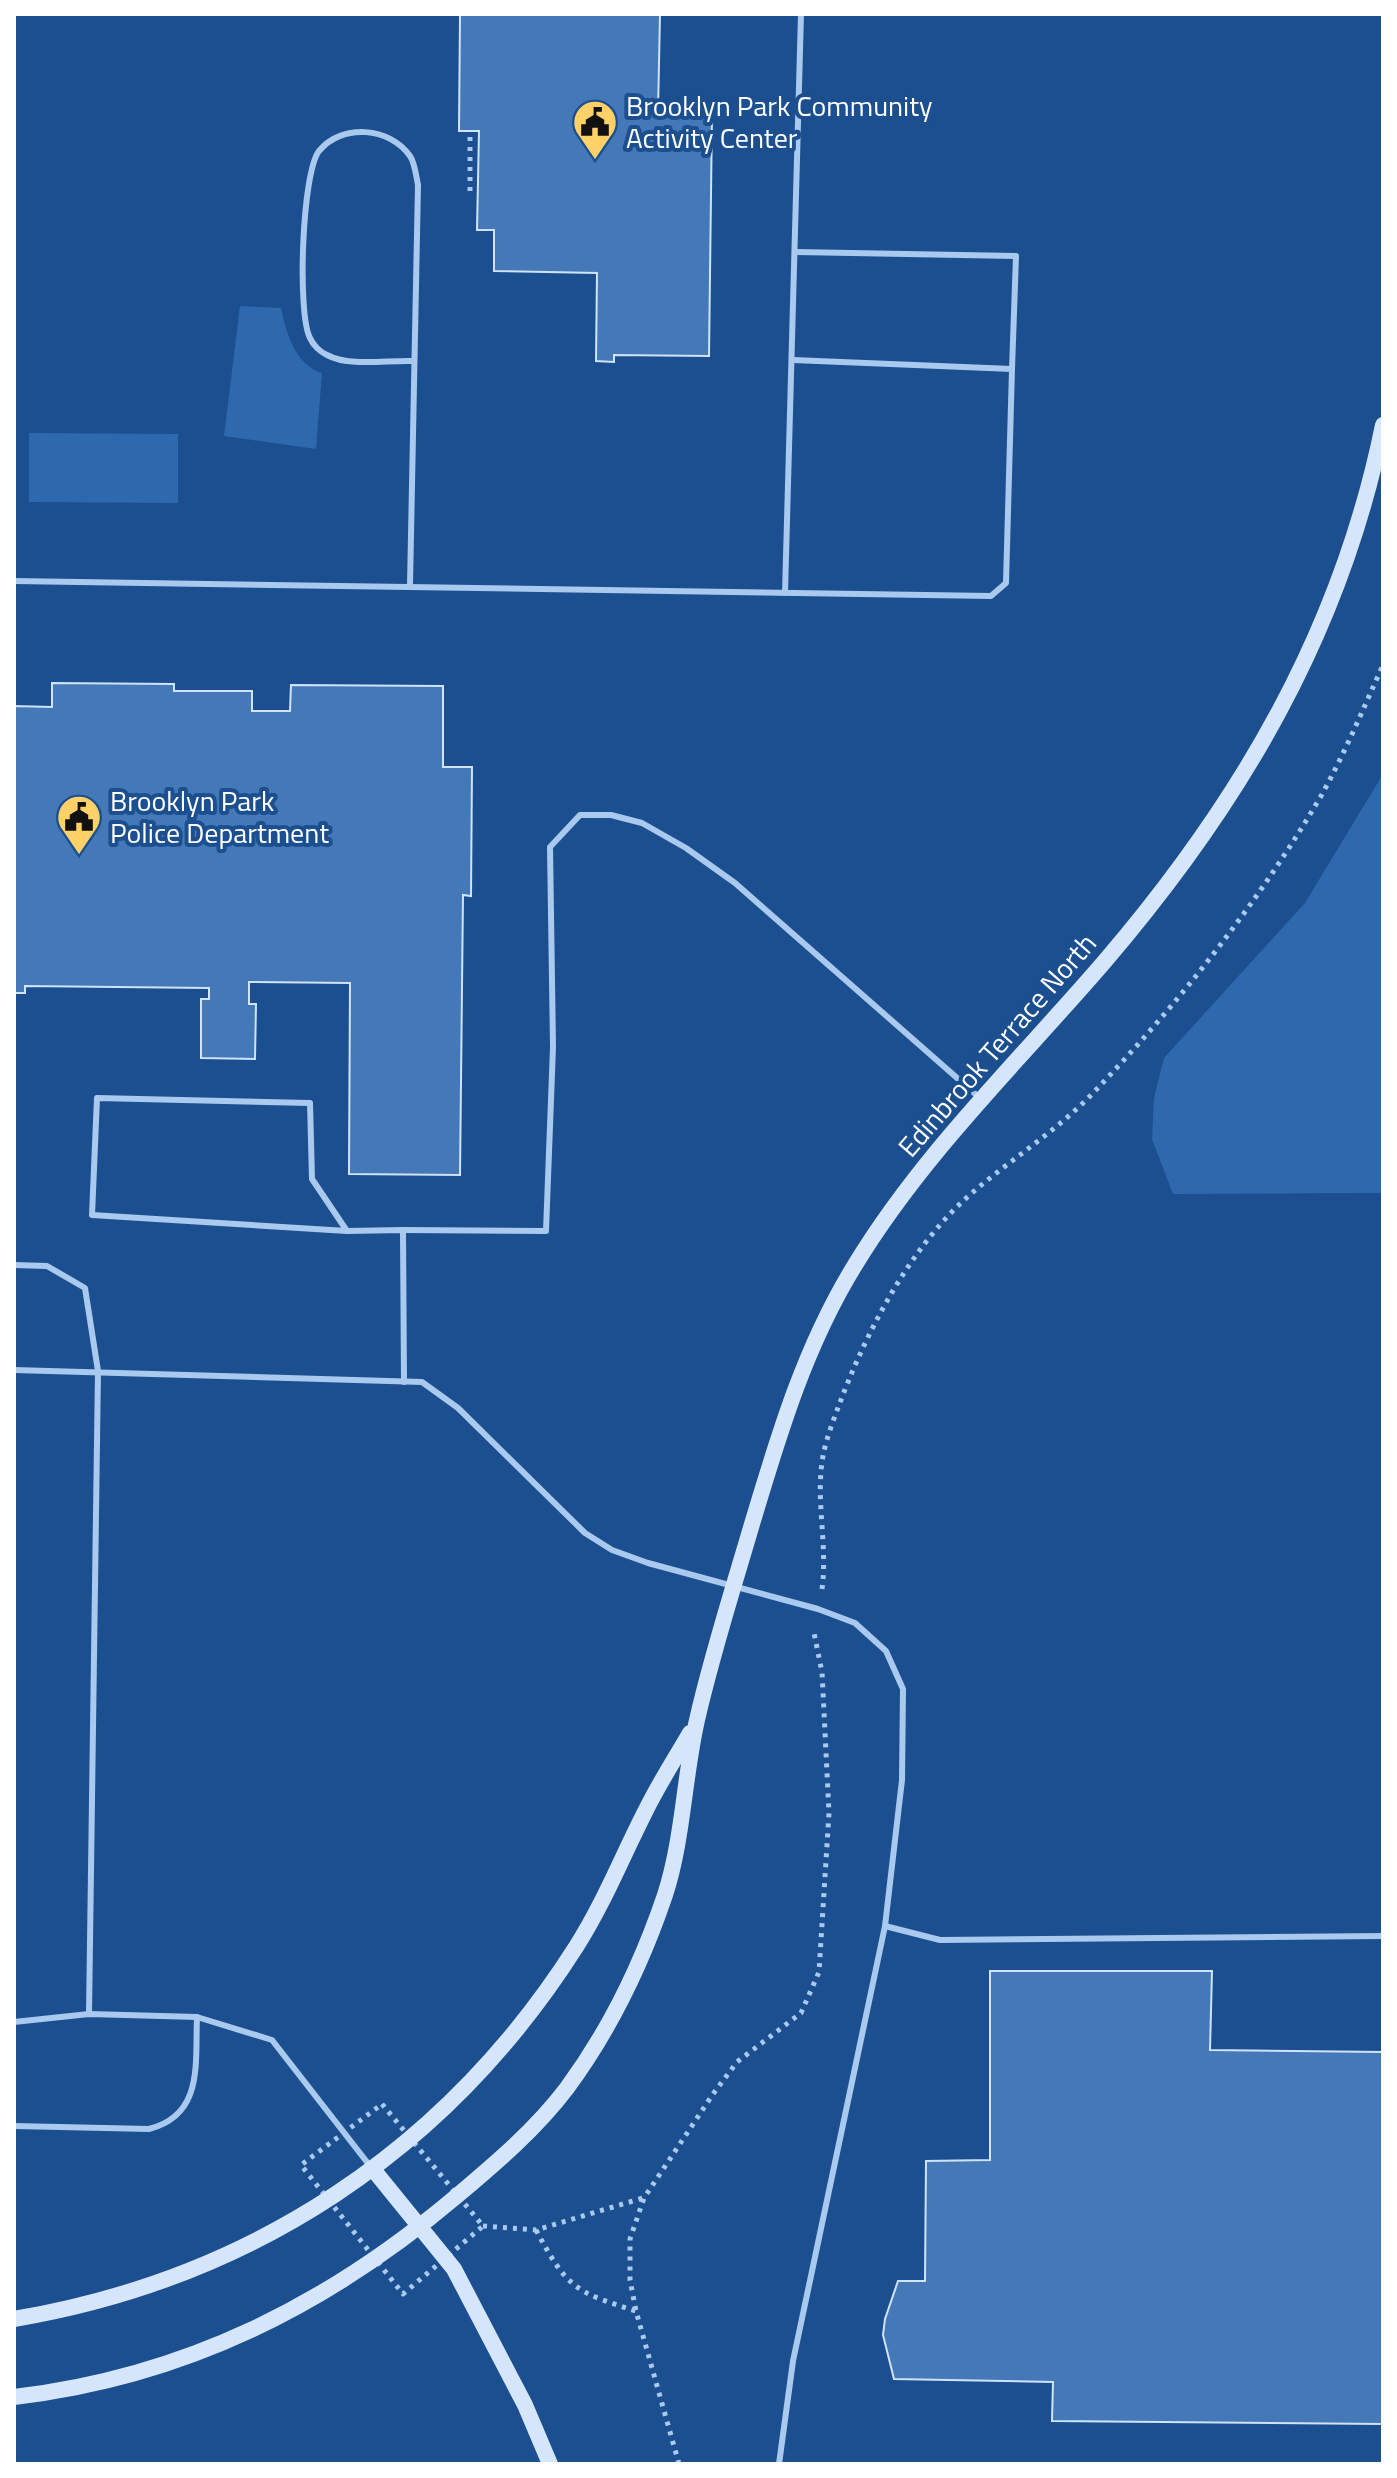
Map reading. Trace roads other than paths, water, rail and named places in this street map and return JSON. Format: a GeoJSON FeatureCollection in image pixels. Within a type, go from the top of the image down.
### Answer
{"type":"FeatureCollection","features":[{"type":"Feature","properties":{"kind":"street","name":"Edinbrook Terrace North"},"geometry":{"type":"LineString","coordinates":[[14,2397],[61,2391],[132,2374],[222,2343],[285,2316],[343,2283],[422,2226],[529,2132],[565,2089],[602,2034],[636,1966],[667,1890],[696,1721],[786,1411],[814,1339],[889,1212],[1189,859],[1253,764],[1300,671],[1348,557],[1383,425]]}},
{"type":"Feature","properties":{"kind":"street","name":"Edinbrook Terrace North"},"geometry":{"type":"LineString","coordinates":[[14,2319],[57,2312],[158,2285],[222,2259],[327,2201],[372,2168],[474,2078],[530,2012],[576,1948],[610,1890],[645,1812],[696,1721]]}},
{"type":"Feature","properties":{"kind":"street"},"geometry":{"type":"LineString","coordinates":[[372,2168],[454,2269],[496,2346],[550,2464]]}},
{"type":"Feature","properties":{"kind":"lane"},"geometry":{"type":"LineString","coordinates":[[785,593],[801,14]]}},
{"type":"Feature","properties":{"kind":"lane"},"geometry":{"type":"LineString","coordinates":[[410,585],[412,361],[418,185],[412,158],[397,141],[372,131],[346,134],[320,151],[307,177],[304,301],[309,337],[325,355],[338,359],[412,361]]}},
{"type":"Feature","properties":{"kind":"lane"},"geometry":{"type":"LineString","coordinates":[[14,581],[991,596],[1006,583],[1016,256],[796,252]]}},
{"type":"Feature","properties":{"kind":"lane"},"geometry":{"type":"LineString","coordinates":[[793,360],[1012,369]]}},
{"type":"Feature","properties":{"kind":"lane"},"geometry":{"type":"LineString","coordinates":[[347,1231],[312,1179],[310,1103],[97,1098],[92,1215],[347,1231],[546,1231],[553,1047],[550,847],[580,815],[611,815],[642,823],[686,848],[735,883],[983,1100]]}},
{"type":"Feature","properties":{"kind":"lane"},"geometry":{"type":"LineString","coordinates":[[403,1230],[404,1382]]}},
{"type":"Feature","properties":{"kind":"lane"},"geometry":{"type":"LineString","coordinates":[[14,1265],[47,1266],[85,1288],[98,1371],[89,2014]]}},
{"type":"Feature","properties":{"kind":"lane"},"geometry":{"type":"LineString","coordinates":[[14,1370],[422,1382],[458,1408],[560,1511],[599,1541],[648,1563],[818,1609],[855,1623],[886,1651],[903,1689],[902,1780],[885,1926],[793,2361],[779,2464]]}},
{"type":"Feature","properties":{"kind":"lane"},"geometry":{"type":"LineString","coordinates":[[885,1926],[940,1940],[1252,1940],[1383,1936]]}},
{"type":"Feature","properties":{"kind":"lane"},"geometry":{"type":"LineString","coordinates":[[14,2022],[89,2014],[197,2017],[272,2040],[372,2168]]}},
{"type":"Feature","properties":{"kind":"lane"},"geometry":{"type":"LineString","coordinates":[[14,2126],[149,2129],[169,2124],[186,2106],[194,2083],[197,2017]]}},
{"type":"Feature","properties":{"kind":"place","name":"Brooklyn Park Community Activity Center"},"geometry":{"type":"Point","coordinates":[595,161]}},
{"type":"Feature","properties":{"kind":"place","name":"Brooklyn Park Police Department"},"geometry":{"type":"Point","coordinates":[79,856]}}]}
